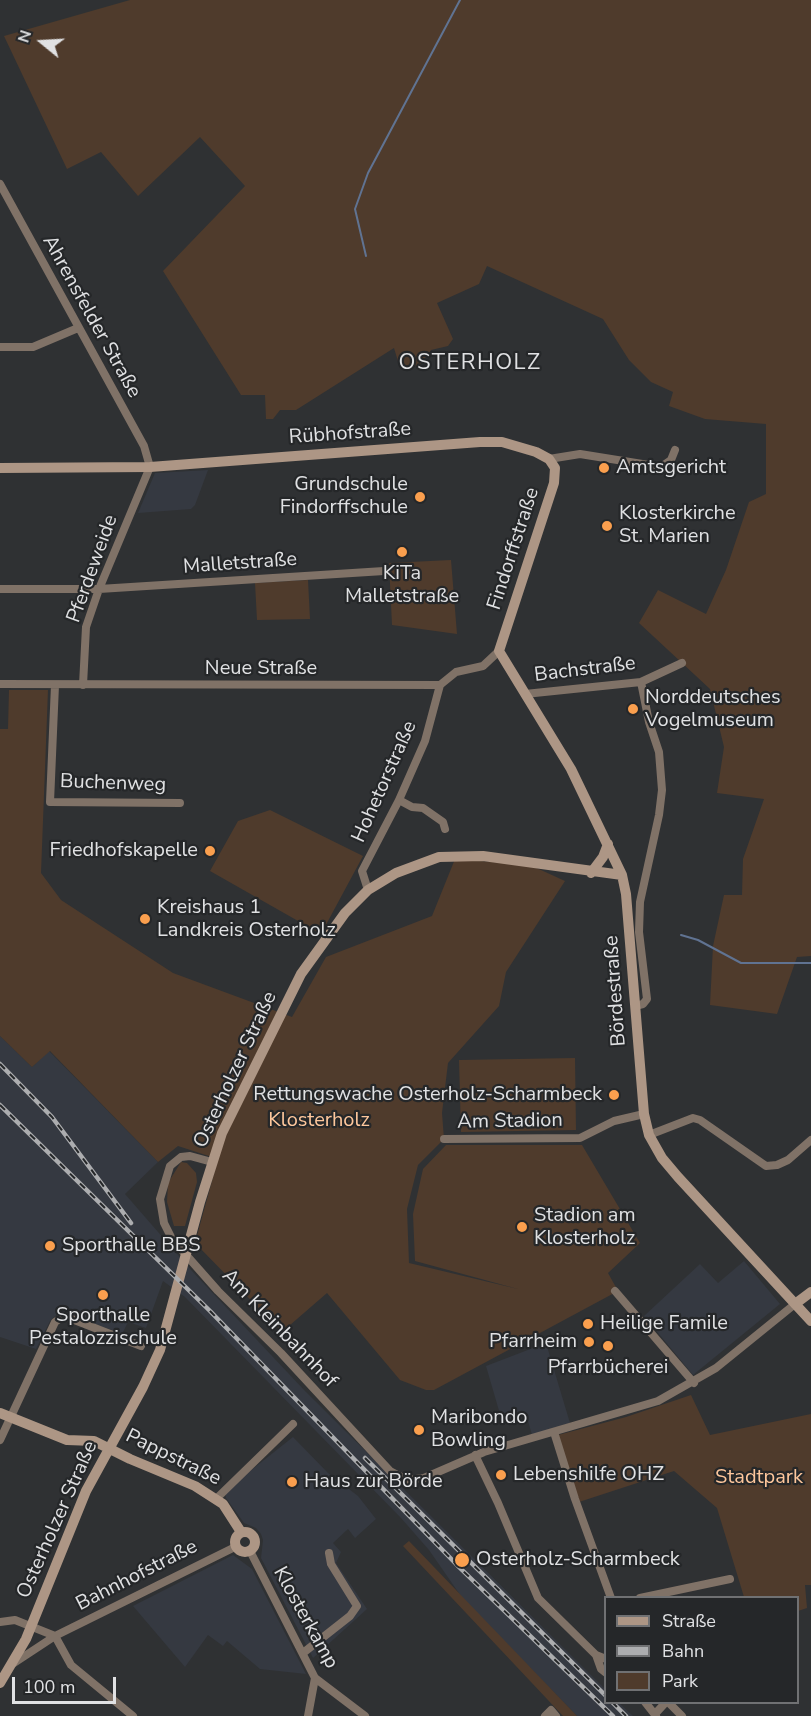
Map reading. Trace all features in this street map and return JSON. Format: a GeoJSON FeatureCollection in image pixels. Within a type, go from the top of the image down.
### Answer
{"type":"FeatureCollection","features":[{"type":"Feature","properties":{"kind":"street","name":"Ahrensfelder Straße"},"geometry":{"type":"LineString","coordinates":[[0,183],[144,446],[150,467]]}},
{"type":"Feature","properties":{"kind":"street"},"geometry":{"type":"LineString","coordinates":[[0,347],[33,347],[78,328]]}},
{"type":"Feature","properties":{"kind":"street","name":"Rübhofstraße"},"geometry":{"type":"LineString","coordinates":[[0,468],[150,467],[480,442],[502,442],[536,452],[549,459]]}},
{"type":"Feature","properties":{"kind":"street"},"geometry":{"type":"LineString","coordinates":[[549,459],[580,454],[662,467],[671,460],[675,450]]}},
{"type":"Feature","properties":{"kind":"street","name":"Findorffstraße"},"geometry":{"type":"LineString","coordinates":[[499,651],[554,483],[555,468],[549,459]]}},
{"type":"Feature","properties":{"kind":"street","name":"Pferdeweide"},"geometry":{"type":"LineString","coordinates":[[82,685],[86,627],[99,589],[150,467]]}},
{"type":"Feature","properties":{"kind":"street","name":"Malletstraße"},"geometry":{"type":"LineString","coordinates":[[0,589],[99,589],[384,571]]}},
{"type":"Feature","properties":{"kind":"street"},"geometry":{"type":"LineString","coordinates":[[440,685],[456,672],[483,666],[499,651]]}},
{"type":"Feature","properties":{"kind":"street","name":"Bördestraße"},"geometry":{"type":"LineString","coordinates":[[499,651],[571,770],[622,875],[626,894],[644,1114],[649,1135],[672,1171],[811,1321]]}},
{"type":"Feature","properties":{"kind":"street","name":"Bachstraße"},"geometry":{"type":"LineString","coordinates":[[525,694],[641,681],[682,663]]}},
{"type":"Feature","properties":{"kind":"street"},"geometry":{"type":"LineString","coordinates":[[635,1006],[643,1004],[647,999],[639,932],[640,902],[659,815],[662,790],[659,752],[641,681]]}},
{"type":"Feature","properties":{"kind":"street","name":"Neue Straße"},"geometry":{"type":"LineString","coordinates":[[0,684],[440,685]]}},
{"type":"Feature","properties":{"kind":"street","name":"Buchenweg"},"geometry":{"type":"LineString","coordinates":[[55,685],[50,802],[180,803]]}},
{"type":"Feature","properties":{"kind":"street","name":"Hohetorstraße"},"geometry":{"type":"LineString","coordinates":[[368,890],[362,871],[399,800],[425,741],[440,685]]}},
{"type":"Feature","properties":{"kind":"street"},"geometry":{"type":"LineString","coordinates":[[399,800],[412,807],[423,808],[443,822],[445,829]]}},
{"type":"Feature","properties":{"kind":"street"},"geometry":{"type":"LineString","coordinates":[[591,873],[603,857],[608,844]]}},
{"type":"Feature","properties":{"kind":"street","name":"Osterholzer Straße"},"geometry":{"type":"LineString","coordinates":[[31,1626],[86,1491],[143,1387],[160,1350],[222,1133],[302,974],[345,913],[368,890],[396,873],[449,856],[483,856],[591,873],[622,875]]}},
{"type":"Feature","properties":{"kind":"street","name":"Am Stadion"},"geometry":{"type":"LineString","coordinates":[[444,1139],[580,1138],[614,1120],[644,1114]]}},
{"type":"Feature","properties":{"kind":"street"},"geometry":{"type":"LineString","coordinates":[[649,1135],[693,1118],[700,1120],[766,1166],[788,1160],[811,1140]]}},
{"type":"Feature","properties":{"kind":"street","name":"Am Kleinbahnhof"},"geometry":{"type":"LineString","coordinates":[[212,1162],[190,1156],[181,1157],[170,1166],[163,1184],[160,1199],[163,1217],[177,1245],[191,1263],[281,1353],[398,1477],[407,1480],[424,1478],[475,1455]]}},
{"type":"Feature","properties":{"kind":"street"},"geometry":{"type":"LineString","coordinates":[[615,1291],[694,1383]]}},
{"type":"Feature","properties":{"kind":"street"},"geometry":{"type":"LineString","coordinates":[[604,1669],[596,1655],[537,1598],[475,1455],[658,1401],[694,1383],[811,1292]]}},
{"type":"Feature","properties":{"kind":"street"},"geometry":{"type":"LineString","coordinates":[[0,1440],[5,1414],[19,1404],[55,1322],[64,1316],[141,1346]]}},
{"type":"Feature","properties":{"kind":"street","name":"Pappstraße"},"geometry":{"type":"LineString","coordinates":[[5,1414],[67,1440],[94,1441],[216,1498],[228,1510],[241,1532]]}},
{"type":"Feature","properties":{"kind":"street"},"geometry":{"type":"LineString","coordinates":[[216,1498],[293,1424]]}},
{"type":"Feature","properties":{"kind":"street"},"geometry":{"type":"LineString","coordinates":[[554,1432],[575,1499],[610,1596]]}},
{"type":"Feature","properties":{"kind":"street"},"geometry":{"type":"LineString","coordinates":[[241,1532],[249,1533],[254,1537],[255,1544],[250,1551],[242,1552],[235,1547],[235,1538],[241,1532]]}},
{"type":"Feature","properties":{"kind":"street","name":"Bahnhofstraße"},"geometry":{"type":"LineString","coordinates":[[11,1665],[55,1636],[235,1547]]}},
{"type":"Feature","properties":{"kind":"street","name":"Klosterkamp"},"geometry":{"type":"LineString","coordinates":[[250,1551],[315,1678],[365,1716]]}},
{"type":"Feature","properties":{"kind":"street"},"geometry":{"type":"LineString","coordinates":[[303,1653],[350,1616],[357,1606],[331,1564],[329,1554]]}},
{"type":"Feature","properties":{"kind":"street"},"geometry":{"type":"LineString","coordinates":[[649,1596],[730,1579]]}},
{"type":"Feature","properties":{"kind":"street"},"geometry":{"type":"LineString","coordinates":[[0,1622],[15,1620],[55,1636],[71,1665],[133,1716]]}},
{"type":"Feature","properties":{"kind":"street","name":"Bahnhofstraße"},"geometry":{"type":"LineString","coordinates":[[0,1683],[31,1626]]}},
{"type":"Feature","properties":{"kind":"street"},"geometry":{"type":"LineString","coordinates":[[596,1655],[604,1658]]}},
{"type":"Feature","properties":{"kind":"street"},"geometry":{"type":"LineString","coordinates":[[309,1716],[315,1678]]}},
{"type":"Feature","properties":{"kind":"street"},"geometry":{"type":"LineString","coordinates":[[669,1704],[682,1716]]}},
{"type":"Feature","properties":{"kind":"shaded area"},"geometry":{"type":"Polygon","coordinates":[[[208,470],[195,505],[191,509],[138,513],[155,473],[208,470]]]}},
{"type":"Feature","properties":{"kind":"shaded area"},"geometry":{"type":"Polygon","coordinates":[[[0,1036],[32,1067],[49,1051],[158,1162],[125,1194],[192,1271],[305,1391],[604,1688],[604,1704],[620,1704],[633,1716],[577,1716],[463,1599],[429,1550],[401,1518],[185,1297],[163,1281],[146,1328],[128,1322],[122,1334],[60,1311],[50,1321],[36,1349],[0,1337],[0,1036]]]}},
{"type":"Feature","properties":{"kind":"shaded area"},"geometry":{"type":"Polygon","coordinates":[[[744,1261],[780,1304],[693,1375],[644,1316],[700,1264],[718,1283],[744,1261]]]}},
{"type":"Feature","properties":{"kind":"shaded area"},"geometry":{"type":"Polygon","coordinates":[[[546,1343],[570,1423],[532,1435],[526,1414],[502,1421],[486,1366],[546,1343]]]}},
{"type":"Feature","properties":{"kind":"shaded area"},"geometry":{"type":"Polygon","coordinates":[[[293,1437],[328,1473],[358,1496],[376,1519],[355,1538],[348,1529],[333,1543],[341,1552],[336,1563],[367,1609],[313,1658],[261,1558],[263,1540],[261,1534],[256,1528],[244,1523],[226,1498],[225,1491],[293,1437]]]}},
{"type":"Feature","properties":{"kind":"shaded area"},"geometry":{"type":"Polygon","coordinates":[[[233,1555],[252,1569],[306,1674],[260,1669],[227,1641],[223,1646],[208,1635],[185,1667],[133,1606],[233,1555]]]}},
{"type":"Feature","properties":{"kind":"green space"},"geometry":{"type":"Polygon","coordinates":[[[130,0],[811,0],[811,956],[797,957],[777,1014],[710,1005],[713,946],[724,895],[742,895],[743,859],[764,799],[717,793],[724,747],[710,689],[639,623],[658,590],[706,614],[726,570],[749,502],[766,494],[766,424],[705,419],[669,406],[673,392],[651,382],[629,360],[603,319],[487,266],[479,284],[437,303],[453,339],[448,346],[431,350],[420,365],[400,368],[394,348],[296,410],[280,410],[273,419],[266,419],[265,395],[241,395],[163,271],[245,186],[200,137],[138,196],[101,152],[67,169],[4,36],[130,0]]]}},
{"type":"Feature","properties":{"kind":"green space"},"geometry":{"type":"Polygon","coordinates":[[[451,560],[457,634],[392,625],[389,563],[451,560]]]}},
{"type":"Feature","properties":{"kind":"green space"},"geometry":{"type":"Polygon","coordinates":[[[308,580],[310,619],[257,620],[255,583],[308,580]]]}},
{"type":"Feature","properties":{"kind":"green space","name":"Klosterholz"},"geometry":{"type":"Polygon","coordinates":[[[9,690],[48,690],[41,873],[61,900],[173,973],[292,1017],[326,957],[432,916],[455,859],[530,865],[565,881],[506,972],[499,1006],[448,1063],[442,1113],[444,1139],[418,1165],[407,1209],[409,1263],[518,1289],[415,1261],[413,1214],[423,1169],[446,1145],[582,1145],[640,1243],[608,1273],[618,1291],[434,1390],[426,1390],[400,1380],[327,1293],[282,1332],[195,1243],[218,1159],[178,1146],[158,1162],[50,1051],[32,1067],[0,1036],[0,729],[8,729],[9,690]]]}},
{"type":"Feature","properties":{"kind":"green space"},"geometry":{"type":"Polygon","coordinates":[[[270,810],[363,856],[321,934],[210,871],[238,821],[270,810]]]}},
{"type":"Feature","properties":{"kind":"green space"},"geometry":{"type":"Polygon","coordinates":[[[575,1058],[576,1130],[461,1132],[459,1060],[575,1058]]]}},
{"type":"Feature","properties":{"kind":"green space"},"geometry":{"type":"Polygon","coordinates":[[[181,1162],[187,1163],[196,1173],[197,1182],[185,1226],[174,1226],[167,1202],[168,1183],[181,1162]]]}},
{"type":"Feature","properties":{"kind":"green space","name":"Stadtpark"},"geometry":{"type":"Polygon","coordinates":[[[691,1395],[710,1435],[811,1414],[811,1585],[805,1585],[807,1608],[799,1611],[799,1596],[744,1596],[717,1508],[674,1471],[579,1502],[558,1435],[626,1417],[691,1395]]]}},
{"type":"Feature","properties":{"kind":"green space"},"geometry":{"type":"Polygon","coordinates":[[[409,1541],[577,1716],[563,1716],[403,1546],[409,1541]]]}},
{"type":"Feature","properties":{"kind":"waterway"},"geometry":{"type":"LineString","coordinates":[[366,256],[355,209],[368,173],[460,0]]}},
{"type":"Feature","properties":{"kind":"waterway"},"geometry":{"type":"LineString","coordinates":[[681,935],[698,940],[741,963],[811,963]]}},
{"type":"Feature","properties":{"kind":"railway"},"geometry":{"type":"LineString","coordinates":[[0,1064],[52,1117],[131,1223]]}},
{"type":"Feature","properties":{"kind":"railway"},"geometry":{"type":"LineString","coordinates":[[0,1105],[210,1311],[460,1568],[613,1716]]}},
{"type":"Feature","properties":{"kind":"railway"},"geometry":{"type":"LineString","coordinates":[[365,1458],[604,1694]]}},
{"type":"Feature","properties":{"kind":"railway"},"geometry":{"type":"LineString","coordinates":[[614,1704],[626,1716]]}},
{"type":"Feature","properties":{"kind":"place","name":"Amtsgericht"},"geometry":{"type":"Point","coordinates":[604,468]}},
{"type":"Feature","properties":{"kind":"place","name":"Grundschule Findorffschule"},"geometry":{"type":"Point","coordinates":[420,497]}},
{"type":"Feature","properties":{"kind":"place","name":"Klosterkirche St. Marien"},"geometry":{"type":"Point","coordinates":[607,526]}},
{"type":"Feature","properties":{"kind":"place","name":"KiTa Malletstraße"},"geometry":{"type":"Point","coordinates":[402,552]}},
{"type":"Feature","properties":{"kind":"place","name":"Norddeutsches Vogelmuseum"},"geometry":{"type":"Point","coordinates":[633,709]}},
{"type":"Feature","properties":{"kind":"place","name":"Friedhofskapelle"},"geometry":{"type":"Point","coordinates":[210,851]}},
{"type":"Feature","properties":{"kind":"place","name":"Kreishaus 1 Landkreis Osterholz"},"geometry":{"type":"Point","coordinates":[145,919]}},
{"type":"Feature","properties":{"kind":"place","name":"Rettungswache Osterholz-Scharmbeck"},"geometry":{"type":"Point","coordinates":[614,1095]}},
{"type":"Feature","properties":{"kind":"place","name":"Stadion am Klosterholz"},"geometry":{"type":"Point","coordinates":[522,1227]}},
{"type":"Feature","properties":{"kind":"place","name":"Sporthalle BBS"},"geometry":{"type":"Point","coordinates":[50,1246]}},
{"type":"Feature","properties":{"kind":"place","name":"Sporthalle Pestalozzischule"},"geometry":{"type":"Point","coordinates":[103,1295]}},
{"type":"Feature","properties":{"kind":"place","name":"Heilige Famile"},"geometry":{"type":"Point","coordinates":[588,1324]}},
{"type":"Feature","properties":{"kind":"place","name":"Pfarrheim"},"geometry":{"type":"Point","coordinates":[589,1342]}},
{"type":"Feature","properties":{"kind":"place","name":"Pfarrbücherei"},"geometry":{"type":"Point","coordinates":[608,1346]}},
{"type":"Feature","properties":{"kind":"place","name":"Maribondo Bowling"},"geometry":{"type":"Point","coordinates":[419,1430]}},
{"type":"Feature","properties":{"kind":"place","name":"Lebenshilfe OHZ"},"geometry":{"type":"Point","coordinates":[501,1475]}},
{"type":"Feature","properties":{"kind":"place","name":"Haus zur Börde"},"geometry":{"type":"Point","coordinates":[292,1482]}},
{"type":"Feature","properties":{"kind":"place","name":"Osterholz-Scharmbeck"},"geometry":{"type":"Point","coordinates":[462,1560]}},
{"type":"Feature","properties":{"kind":"district","name":"OSTERHOLZ"},"geometry":{"type":"Point","coordinates":[470,364]}}]}
